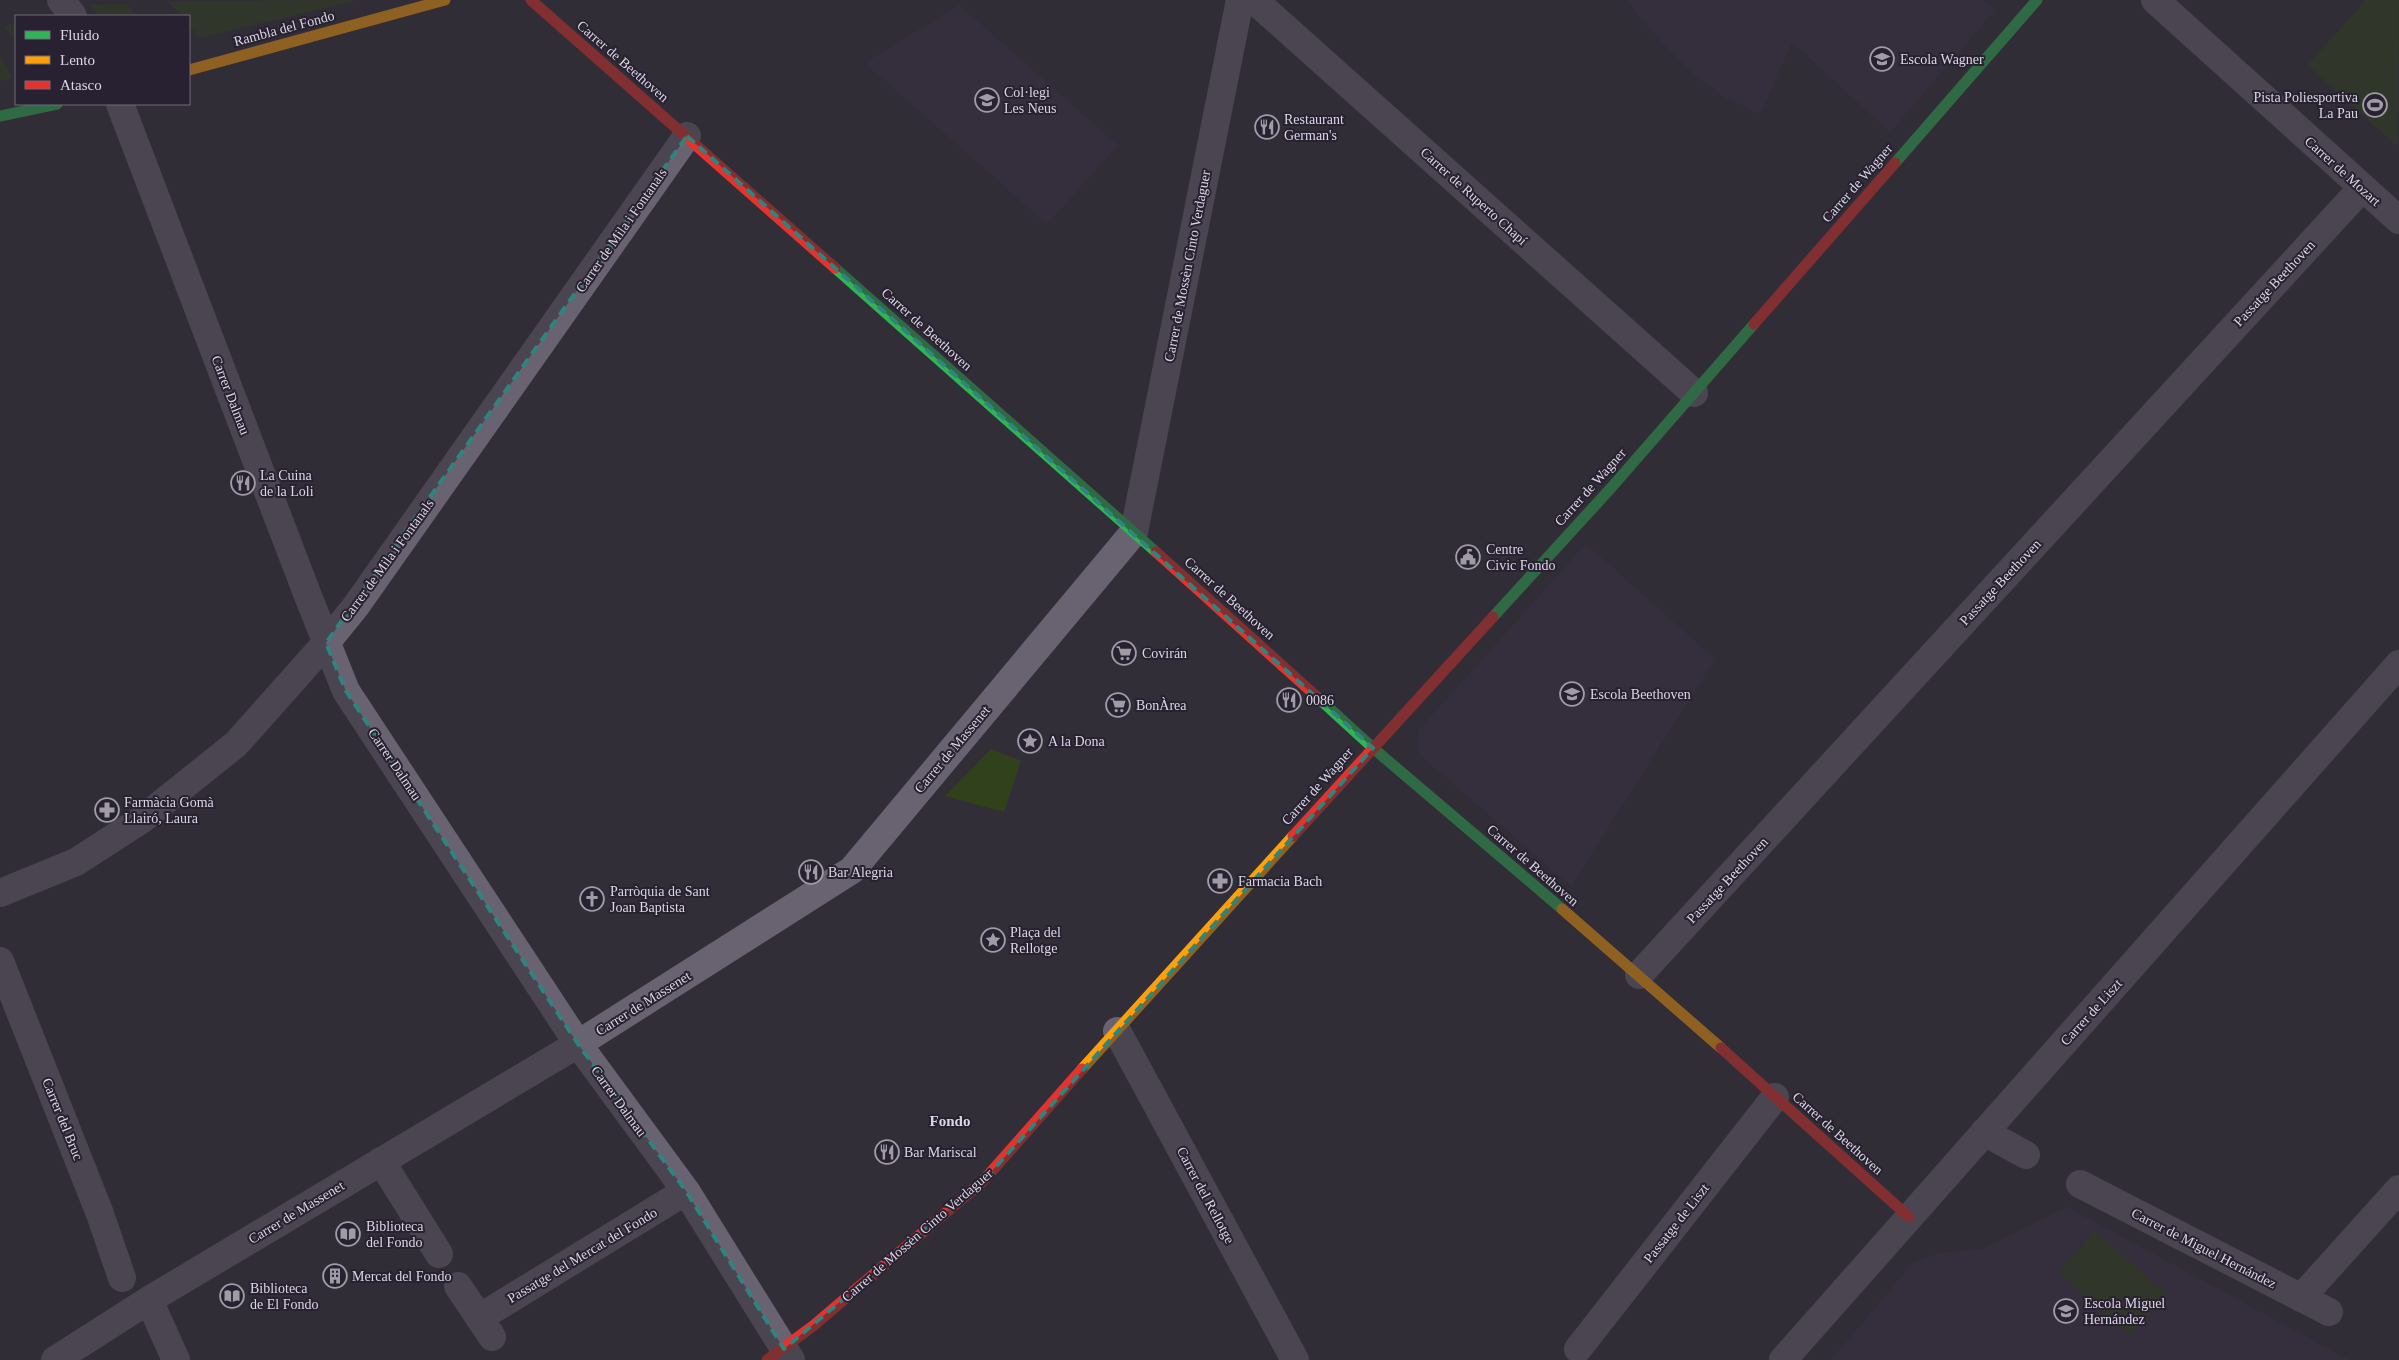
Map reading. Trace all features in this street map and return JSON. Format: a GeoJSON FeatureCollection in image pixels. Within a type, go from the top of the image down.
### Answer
{"type":"FeatureCollection","features":[{"type":"Feature","properties":{"kind":"street"},"geometry":{"type":"LineString","coordinates":[[61,0],[72,15]]}},
{"type":"Feature","properties":{"kind":"street","name":"Rambla del Fondo"},"geometry":{"type":"LineString","coordinates":[[190,70],[445,0]]}},
{"type":"Feature","properties":{"kind":"street","name":"Carrer de Beethoven"},"geometry":{"type":"LineString","coordinates":[[531,0],[1134,532],[1373,748],[1638,975],[1909,1217]]}},
{"type":"Feature","properties":{"kind":"street","name":"Carrer de Mossèn Cinto Verdaguer"},"geometry":{"type":"LineString","coordinates":[[1134,532],[1240,0]]}},
{"type":"Feature","properties":{"kind":"street","name":"Carrer de Ruperto Chapí"},"geometry":{"type":"LineString","coordinates":[[1254,0],[1694,392]]}},
{"type":"Feature","properties":{"kind":"street","name":"Carrer de Wagner"},"geometry":{"type":"LineString","coordinates":[[1117,1031],[1604,495],[2038,0]]}},
{"type":"Feature","properties":{"kind":"street","name":"Carrer de Mozart"},"geometry":{"type":"LineString","coordinates":[[2155,0],[2399,220]]}},
{"type":"Feature","properties":{"kind":"street"},"geometry":{"type":"LineString","coordinates":[[0,116],[53,105]]}},
{"type":"Feature","properties":{"kind":"street","name":"Carrer Dalmau"},"geometry":{"type":"LineString","coordinates":[[120,105],[346,691],[578,1044],[686,1191],[781,1356]]}},
{"type":"Feature","properties":{"kind":"street","name":"Carrer de Mila i Fontanals"},"geometry":{"type":"LineString","coordinates":[[0,893],[76,862],[141,820],[236,744],[326,643],[361,598],[687,136]]}},
{"type":"Feature","properties":{"kind":"street","name":"Passatge Beethoven"},"geometry":{"type":"LineString","coordinates":[[1638,975],[2362,188]]}},
{"type":"Feature","properties":{"kind":"street","name":"Carrer de Massenet"},"geometry":{"type":"LineString","coordinates":[[55,1360],[149,1300],[578,1044],[852,870],[1134,532]]}},
{"type":"Feature","properties":{"kind":"street","name":"Carrer de Liszt"},"geometry":{"type":"LineString","coordinates":[[1783,1360],[2399,664]]}},
{"type":"Feature","properties":{"kind":"street","name":"Carrer del Bruc"},"geometry":{"type":"LineString","coordinates":[[0,961],[100,1214],[122,1278]]}},
{"type":"Feature","properties":{"kind":"street","name":"Carrer de Mossèn Cinto Verdaguer"},"geometry":{"type":"LineString","coordinates":[[781,1356],[982,1181],[1117,1031]]}},
{"type":"Feature","properties":{"kind":"street","name":"Carrer del Rellotge"},"geometry":{"type":"LineString","coordinates":[[1117,1031],[1295,1360]]}},
{"type":"Feature","properties":{"kind":"street","name":"Passatge de Liszt"},"geometry":{"type":"LineString","coordinates":[[1578,1349],[1775,1097]]}},
{"type":"Feature","properties":{"kind":"street"},"geometry":{"type":"LineString","coordinates":[[1984,1132],[2026,1155]]}},
{"type":"Feature","properties":{"kind":"street"},"geometry":{"type":"LineString","coordinates":[[380,1161],[439,1254]]}},
{"type":"Feature","properties":{"kind":"street","name":"Carrer de Miguel Hernández"},"geometry":{"type":"LineString","coordinates":[[2080,1184],[2329,1312]]}},
{"type":"Feature","properties":{"kind":"street"},"geometry":{"type":"LineString","coordinates":[[2301,1298],[2399,1189]]}},
{"type":"Feature","properties":{"kind":"street","name":"Passatge del Mercat del Fondo"},"geometry":{"type":"LineString","coordinates":[[458,1286],[485,1327],[686,1191]]}},
{"type":"Feature","properties":{"kind":"street"},"geometry":{"type":"LineString","coordinates":[[149,1300],[176,1360]]}},
{"type":"Feature","properties":{"kind":"highlighted area"},"geometry":{"type":"Polygon","coordinates":[[[687,136],[1373,748],[983,1181],[784,1349],[686,1191],[578,1044],[346,691],[326,643],[687,136]]]}},
{"type":"Feature","properties":{"kind":"shaded area","name":"Escola Wagner"},"geometry":{"type":"Polygon","coordinates":[[[1626,0],[1984,0],[1995,10],[1890,132],[1792,42],[1760,114],[1726,98],[1697,77],[1657,37],[1626,0]]]}},
{"type":"Feature","properties":{"kind":"shaded area","name":"Col·legi Les Neus"},"geometry":{"type":"Polygon","coordinates":[[[959,5],[1118,145],[1047,224],[865,63],[959,5]]]}},
{"type":"Feature","properties":{"kind":"shaded area","name":"Escola Beethoven"},"geometry":{"type":"Polygon","coordinates":[[[1586,544],[1715,659],[1571,886],[1419,754],[1419,730],[1586,544]]]}},
{"type":"Feature","properties":{"kind":"shaded area","name":"Escola Miguel Hernández"},"geometry":{"type":"Polygon","coordinates":[[[2067,1207],[2349,1360],[1831,1360],[1914,1262],[1939,1253],[1983,1249],[2067,1207]]]}},
{"type":"Feature","properties":{"kind":"green space"},"geometry":{"type":"Polygon","coordinates":[[[358,0],[200,38],[190,26],[190,15],[180,15],[168,1],[358,0]]]}},
{"type":"Feature","properties":{"kind":"green space","name":"Pista Poliesportiva La Pau"},"geometry":{"type":"Polygon","coordinates":[[[2366,0],[2399,0],[2398,147],[2308,65],[2366,0]]]}},
{"type":"Feature","properties":{"kind":"green space"},"geometry":{"type":"Polygon","coordinates":[[[126,4],[136,15],[99,15],[89,5],[126,4]]]}},
{"type":"Feature","properties":{"kind":"green space"},"geometry":{"type":"Polygon","coordinates":[[[15,23],[15,41],[4,27],[15,23]]]}},
{"type":"Feature","properties":{"kind":"green space"},"geometry":{"type":"Polygon","coordinates":[[[0,56],[13,78],[0,81],[0,56]]]}},
{"type":"Feature","properties":{"kind":"green space"},"geometry":{"type":"Polygon","coordinates":[[[991,749],[1021,761],[1004,812],[945,796],[991,749]]]}},
{"type":"Feature","properties":{"kind":"green space"},"geometry":{"type":"Polygon","coordinates":[[[2095,1231],[2167,1294],[2130,1336],[2058,1272],[2095,1231]]]}},
{"type":"Feature","properties":{"kind":"traffic: fast"},"geometry":{"type":"LineString","coordinates":[[1895,163],[2037,0]]}},
{"type":"Feature","properties":{"kind":"traffic: fast"},"geometry":{"type":"LineString","coordinates":[[0,116],[52,105]]}},
{"type":"Feature","properties":{"kind":"traffic: fast"},"geometry":{"type":"LineString","coordinates":[[835,268],[1156,552]]}},
{"type":"Feature","properties":{"kind":"traffic: fast"},"geometry":{"type":"LineString","coordinates":[[1493,617],[1611,488],[1754,324]]}},
{"type":"Feature","properties":{"kind":"traffic: fast"},"geometry":{"type":"LineString","coordinates":[[1315,695],[1373,748],[1562,909]]}},
{"type":"Feature","properties":{"kind":"traffic: slow"},"geometry":{"type":"LineString","coordinates":[[190,70],[445,0]]}},
{"type":"Feature","properties":{"kind":"traffic: slow"},"geometry":{"type":"LineString","coordinates":[[1082,1069],[1293,836]]}},
{"type":"Feature","properties":{"kind":"traffic: slow"},"geometry":{"type":"LineString","coordinates":[[1562,909],[1721,1048]]}},
{"type":"Feature","properties":{"kind":"traffic: jam"},"geometry":{"type":"LineString","coordinates":[[531,0],[835,268]]}},
{"type":"Feature","properties":{"kind":"traffic: jam"},"geometry":{"type":"LineString","coordinates":[[1754,324],[1895,163]]}},
{"type":"Feature","properties":{"kind":"traffic: jam"},"geometry":{"type":"LineString","coordinates":[[1156,552],[1315,695]]}},
{"type":"Feature","properties":{"kind":"traffic: jam"},"geometry":{"type":"LineString","coordinates":[[1293,836],[1493,617]]}},
{"type":"Feature","properties":{"kind":"traffic: jam"},"geometry":{"type":"LineString","coordinates":[[1721,1048],[1909,1217]]}},
{"type":"Feature","properties":{"kind":"traffic: jam"},"geometry":{"type":"LineString","coordinates":[[767,1360],[813,1326],[983,1181],[1082,1069]]}},
{"type":"Feature","properties":{"kind":"place","name":"Escola Wagner"},"geometry":{"type":"Point","coordinates":[1882,59]}},
{"type":"Feature","properties":{"kind":"place","name":"Col·legi Les Neus"},"geometry":{"type":"Point","coordinates":[987,100]}},
{"type":"Feature","properties":{"kind":"place","name":"Pista Poliesportiva La Pau"},"geometry":{"type":"Point","coordinates":[2375,105]}},
{"type":"Feature","properties":{"kind":"place","name":"Restaurant German's"},"geometry":{"type":"Point","coordinates":[1267,127]}},
{"type":"Feature","properties":{"kind":"place","name":"La Cuina de la Loli"},"geometry":{"type":"Point","coordinates":[243,483]}},
{"type":"Feature","properties":{"kind":"place","name":"Centre Civic Fondo"},"geometry":{"type":"Point","coordinates":[1468,557]}},
{"type":"Feature","properties":{"kind":"place","name":"Covirán"},"geometry":{"type":"Point","coordinates":[1124,653]}},
{"type":"Feature","properties":{"kind":"place","name":"Escola Beethoven"},"geometry":{"type":"Point","coordinates":[1572,694]}},
{"type":"Feature","properties":{"kind":"place","name":"0086"},"geometry":{"type":"Point","coordinates":[1289,700]}},
{"type":"Feature","properties":{"kind":"place","name":"BonÀrea"},"geometry":{"type":"Point","coordinates":[1118,705]}},
{"type":"Feature","properties":{"kind":"place","name":"A la Dona"},"geometry":{"type":"Point","coordinates":[1030,741]}},
{"type":"Feature","properties":{"kind":"place","name":"Farmàcia Gomà Llairó, Laura"},"geometry":{"type":"Point","coordinates":[107,810]}},
{"type":"Feature","properties":{"kind":"place","name":"Bar Alegria"},"geometry":{"type":"Point","coordinates":[811,872]}},
{"type":"Feature","properties":{"kind":"place","name":"Farmacia Bach"},"geometry":{"type":"Point","coordinates":[1220,881]}},
{"type":"Feature","properties":{"kind":"place","name":"Parròquia de Sant Joan Baptista"},"geometry":{"type":"Point","coordinates":[592,899]}},
{"type":"Feature","properties":{"kind":"place","name":"Plaça del Rellotge"},"geometry":{"type":"Point","coordinates":[993,940]}},
{"type":"Feature","properties":{"kind":"place","name":"Bar Mariscal"},"geometry":{"type":"Point","coordinates":[887,1152]}},
{"type":"Feature","properties":{"kind":"place","name":"Biblioteca del Fondo"},"geometry":{"type":"Point","coordinates":[348,1234]}},
{"type":"Feature","properties":{"kind":"place","name":"Mercat del Fondo"},"geometry":{"type":"Point","coordinates":[335,1276]}},
{"type":"Feature","properties":{"kind":"place","name":"Biblioteca de El Fondo"},"geometry":{"type":"Point","coordinates":[232,1296]}},
{"type":"Feature","properties":{"kind":"place","name":"Escola Miguel Hernández"},"geometry":{"type":"Point","coordinates":[2066,1311]}},
{"type":"Feature","properties":{"kind":"district","name":"Fondo"},"geometry":{"type":"Point","coordinates":[950,1121]}}]}
